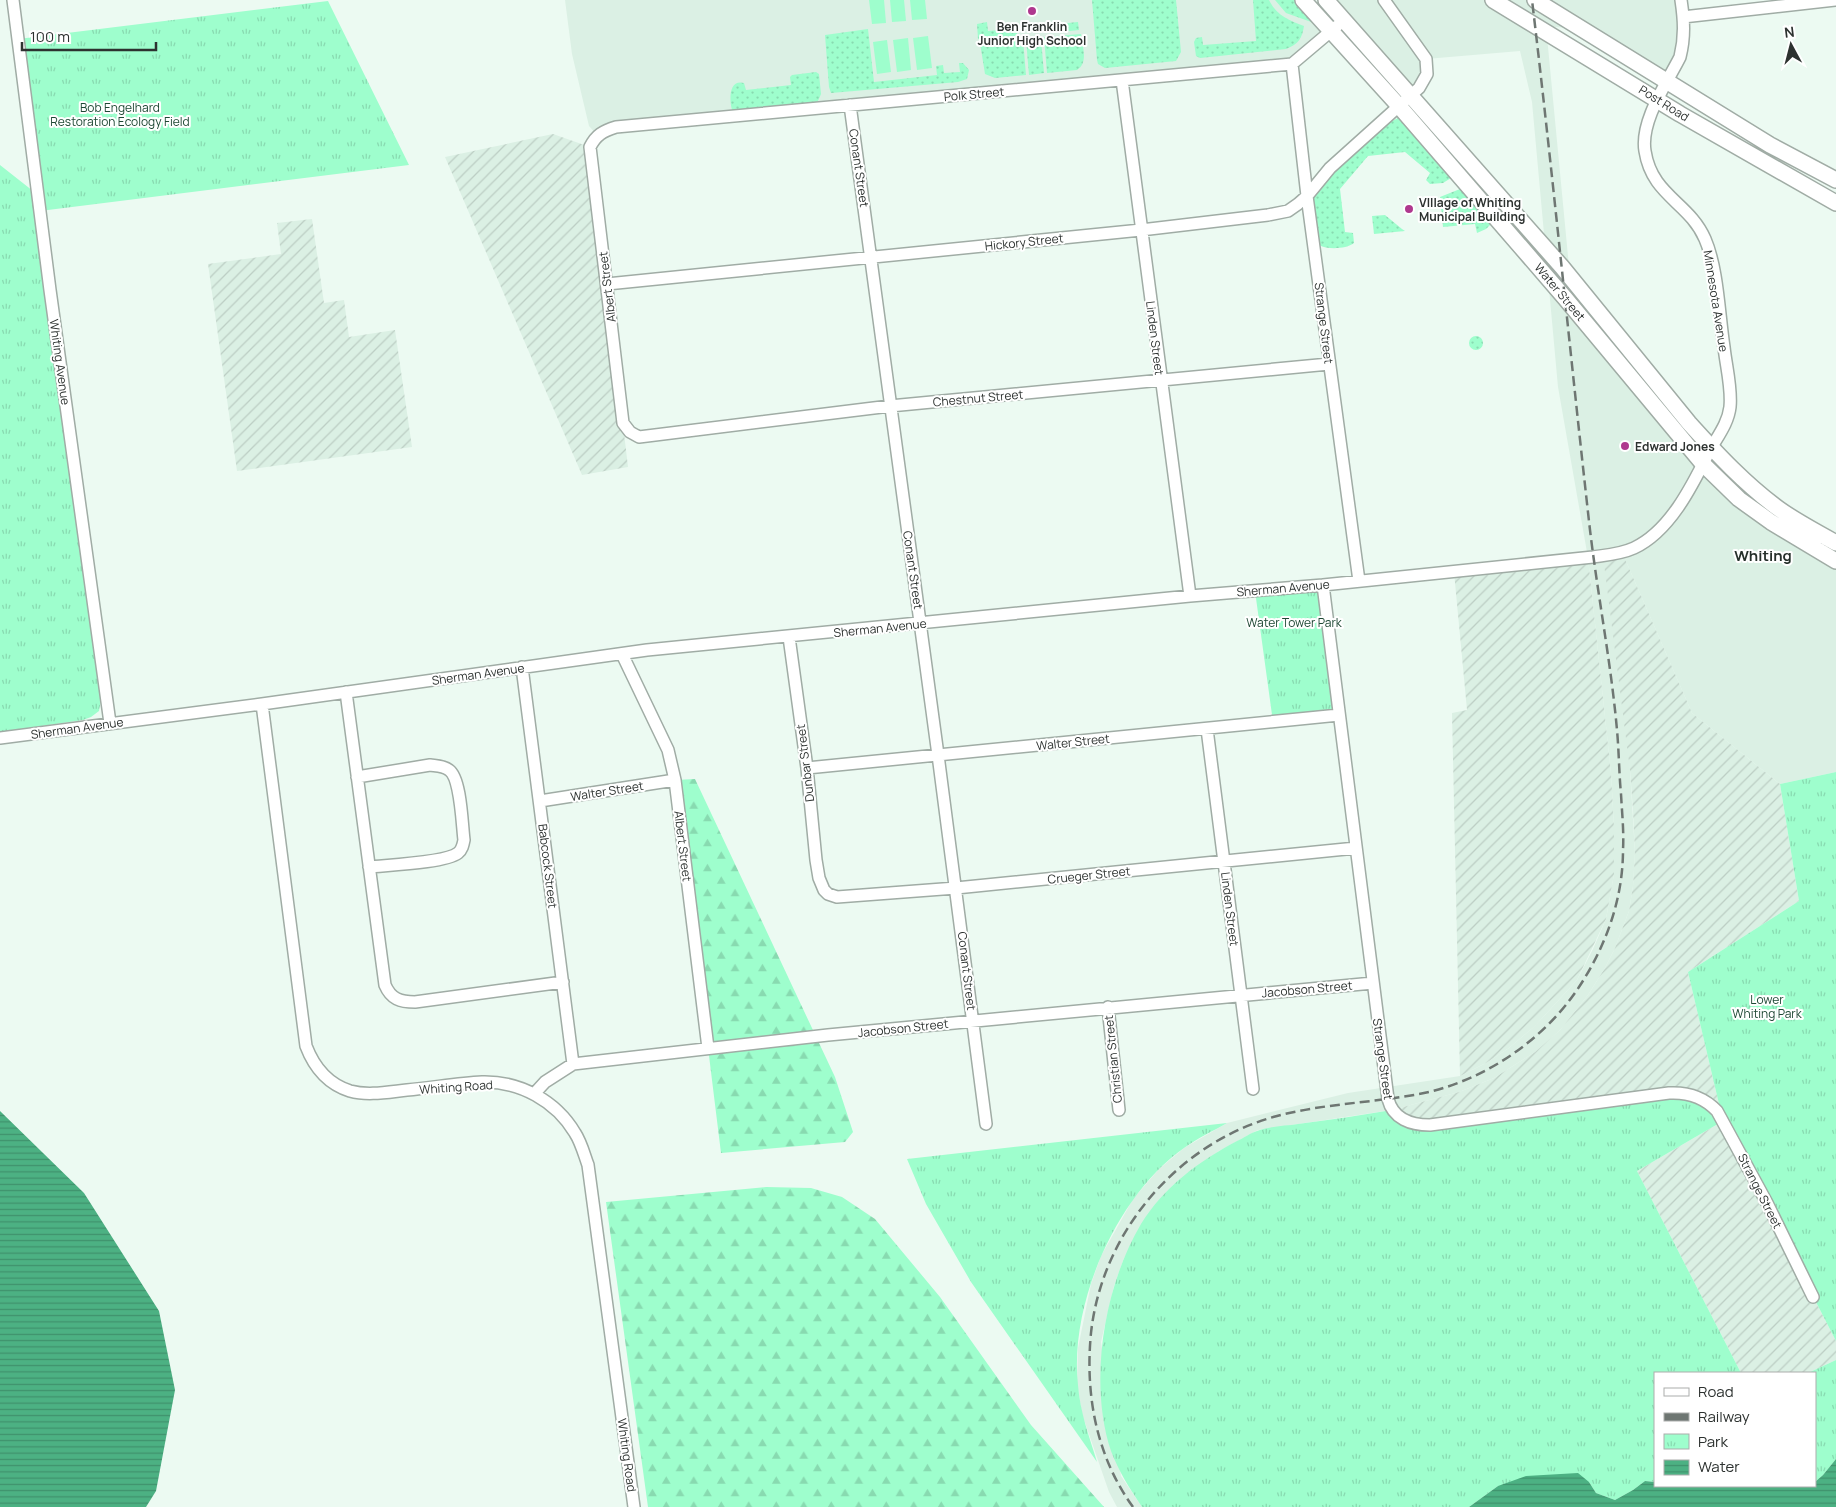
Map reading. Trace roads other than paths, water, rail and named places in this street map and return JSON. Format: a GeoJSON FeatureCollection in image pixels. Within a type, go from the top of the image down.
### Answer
{"type":"FeatureCollection","features":[{"type":"Feature","properties":{"kind":"main road","name":"Water Street"},"geometry":{"type":"LineString","coordinates":[[1303,0],[1399,106],[1565,298],[1703,464],[1739,499],[1771,522],[1836,561]]}},
{"type":"Feature","properties":{"kind":"main road","name":"Water Street"},"geometry":{"type":"LineString","coordinates":[[1326,0],[1562,267],[1712,448],[1750,486],[1780,509],[1836,543]]}},
{"type":"Feature","properties":{"kind":"main road","name":"Post Road"},"geometry":{"type":"LineString","coordinates":[[1493,0],[1658,100],[1836,203]]}},
{"type":"Feature","properties":{"kind":"main road","name":"Post Road"},"geometry":{"type":"LineString","coordinates":[[1535,0],[1587,30],[1667,83],[1770,145],[1836,180]]}},
{"type":"Feature","properties":{"kind":"street","name":"Whiting Avenue"},"geometry":{"type":"LineString","coordinates":[[13,0],[110,723]]}},
{"type":"Feature","properties":{"kind":"street","name":"Hickory Street"},"geometry":{"type":"LineString","coordinates":[[607,284],[1141,230],[1288,211],[1307,196],[1330,168],[1411,95],[1426,77],[1428,70],[1427,62],[1384,0]]}},
{"type":"Feature","properties":{"kind":"street","name":"Minnesota Avenue"},"geometry":{"type":"LineString","coordinates":[[1681,0],[1684,34],[1681,51],[1647,122],[1644,137],[1650,171],[1657,184],[1690,216],[1701,231],[1708,248],[1715,284],[1730,400],[1727,420],[1712,448]]}},
{"type":"Feature","properties":{"kind":"street"},"geometry":{"type":"LineString","coordinates":[[1683,16],[1835,0]]}},
{"type":"Feature","properties":{"kind":"street"},"geometry":{"type":"LineString","coordinates":[[1292,64],[1344,20]]}},
{"type":"Feature","properties":{"kind":"street","name":"Polk Street"},"geometry":{"type":"LineString","coordinates":[[593,141],[603,131],[616,127],[1292,64]]}},
{"type":"Feature","properties":{"kind":"street","name":"Strange Street"},"geometry":{"type":"LineString","coordinates":[[1292,64],[1307,196],[1359,581]]}},
{"type":"Feature","properties":{"kind":"street","name":"Linden Street"},"geometry":{"type":"LineString","coordinates":[[1122,80],[1190,596]]}},
{"type":"Feature","properties":{"kind":"street","name":"Conant Street"},"geometry":{"type":"LineString","coordinates":[[850,105],[872,256],[890,406],[956,888],[986,1124]]}},
{"type":"Feature","properties":{"kind":"street","name":"Albert Street"},"geometry":{"type":"LineString","coordinates":[[593,141],[590,147],[591,158],[623,422],[630,432]]}},
{"type":"Feature","properties":{"kind":"street","name":"Chestnut Street"},"geometry":{"type":"LineString","coordinates":[[630,432],[640,437],[890,406],[1329,364]]}},
{"type":"Feature","properties":{"kind":"street","name":"Sherman Avenue"},"geometry":{"type":"LineString","coordinates":[[0,738],[622,654],[1593,557],[1622,552],[1646,541],[1656,534],[1667,522],[1699,474],[1712,448]]}},
{"type":"Feature","properties":{"kind":"street","name":"Strange Street"},"geometry":{"type":"LineString","coordinates":[[1323,585],[1389,1105],[1396,1114],[1413,1123],[1422,1125],[1443,1124],[1596,1102],[1675,1093],[1698,1097],[1717,1111],[1758,1186],[1813,1296]]}},
{"type":"Feature","properties":{"kind":"street","name":"Dunbar Street"},"geometry":{"type":"LineString","coordinates":[[788,637],[807,768],[816,860],[819,878],[824,890]]}},
{"type":"Feature","properties":{"kind":"street","name":"Albert Street"},"geometry":{"type":"LineString","coordinates":[[622,654],[668,750],[675,780],[708,1048]]}},
{"type":"Feature","properties":{"kind":"street","name":"Babcock Street"},"geometry":{"type":"LineString","coordinates":[[522,667],[573,1064]]}},
{"type":"Feature","properties":{"kind":"street"},"geometry":{"type":"LineString","coordinates":[[346,692],[385,985],[389,994],[396,999],[415,1002],[562,982]]}},
{"type":"Feature","properties":{"kind":"street","name":"Whiting Road"},"geometry":{"type":"LineString","coordinates":[[262,704],[306,1046],[313,1060],[329,1081],[339,1087],[358,1093],[377,1093],[483,1082],[506,1085],[534,1094],[553,1106],[571,1126],[580,1141],[588,1164],[634,1507]]}},
{"type":"Feature","properties":{"kind":"street","name":"Walter Street"},"geometry":{"type":"LineString","coordinates":[[807,768],[1339,715]]}},
{"type":"Feature","properties":{"kind":"street","name":"Linden Street"},"geometry":{"type":"LineString","coordinates":[[1207,729],[1253,1089]]}},
{"type":"Feature","properties":{"kind":"street"},"geometry":{"type":"LineString","coordinates":[[357,777],[430,765],[448,769],[453,773],[458,786],[464,840],[462,848],[458,853],[441,859],[369,867]]}},
{"type":"Feature","properties":{"kind":"street","name":"Walter Street"},"geometry":{"type":"LineString","coordinates":[[540,801],[675,780]]}},
{"type":"Feature","properties":{"kind":"street","name":"Crueger Street"},"geometry":{"type":"LineString","coordinates":[[824,890],[837,898],[850,898],[1356,848]]}},
{"type":"Feature","properties":{"kind":"street","name":"Jacobson Street"},"geometry":{"type":"LineString","coordinates":[[534,1094],[545,1082],[573,1064],[708,1048],[1108,1007],[1373,983]]}},
{"type":"Feature","properties":{"kind":"street","name":"Christian Street"},"geometry":{"type":"LineString","coordinates":[[1108,1007],[1119,1110]]}},
{"type":"Feature","properties":{"kind":"water"},"geometry":{"type":"Polygon","coordinates":[[[0,1111],[84,1193],[159,1311],[175,1390],[156,1491],[146,1507],[0,1507],[0,1111]]]}},
{"type":"Feature","properties":{"kind":"water"},"geometry":{"type":"Polygon","coordinates":[[[1836,1459],[1836,1507],[1469,1507],[1498,1486],[1526,1476],[1578,1473],[1589,1482],[1596,1493],[1615,1500],[1645,1481],[1654,1482],[1654,1487],[1816,1487],[1816,1481],[1836,1459]]]}},
{"type":"Feature","properties":{"kind":"railway"},"geometry":{"type":"LineString","coordinates":[[1133,1507],[1110,1467],[1096,1424],[1090,1379],[1091,1333],[1098,1295],[1111,1260],[1129,1226],[1151,1196],[1178,1169],[1208,1147],[1241,1129],[1294,1112],[1397,1098],[1438,1089],[1485,1071],[1507,1058],[1547,1026],[1579,987],[1605,939],[1616,904],[1620,886],[1623,843],[1617,730],[1590,530],[1532,0]]}},
{"type":"Feature","properties":{"kind":"place","name":"Ben Franklin Junior High School"},"geometry":{"type":"Point","coordinates":[1032,11]}},
{"type":"Feature","properties":{"kind":"place","name":"VIllage of Whiting Municipal Building"},"geometry":{"type":"Point","coordinates":[1409,209]}},
{"type":"Feature","properties":{"kind":"place","name":"Edward Jones"},"geometry":{"type":"Point","coordinates":[1625,446]}},
{"type":"Feature","properties":{"kind":"district","name":"Whiting"},"geometry":{"type":"Point","coordinates":[1763,555]}},
{"type":"Feature","properties":{"kind":"park label","name":"Bob Engelhard Restoration Ecology Field"},"geometry":{"type":"Point","coordinates":[120,114]}},
{"type":"Feature","properties":{"kind":"park label","name":"Water Tower Park"},"geometry":{"type":"Point","coordinates":[1294,622]}},
{"type":"Feature","properties":{"kind":"park label","name":"Lower Whiting Park"},"geometry":{"type":"Point","coordinates":[1767,1006]}}]}
